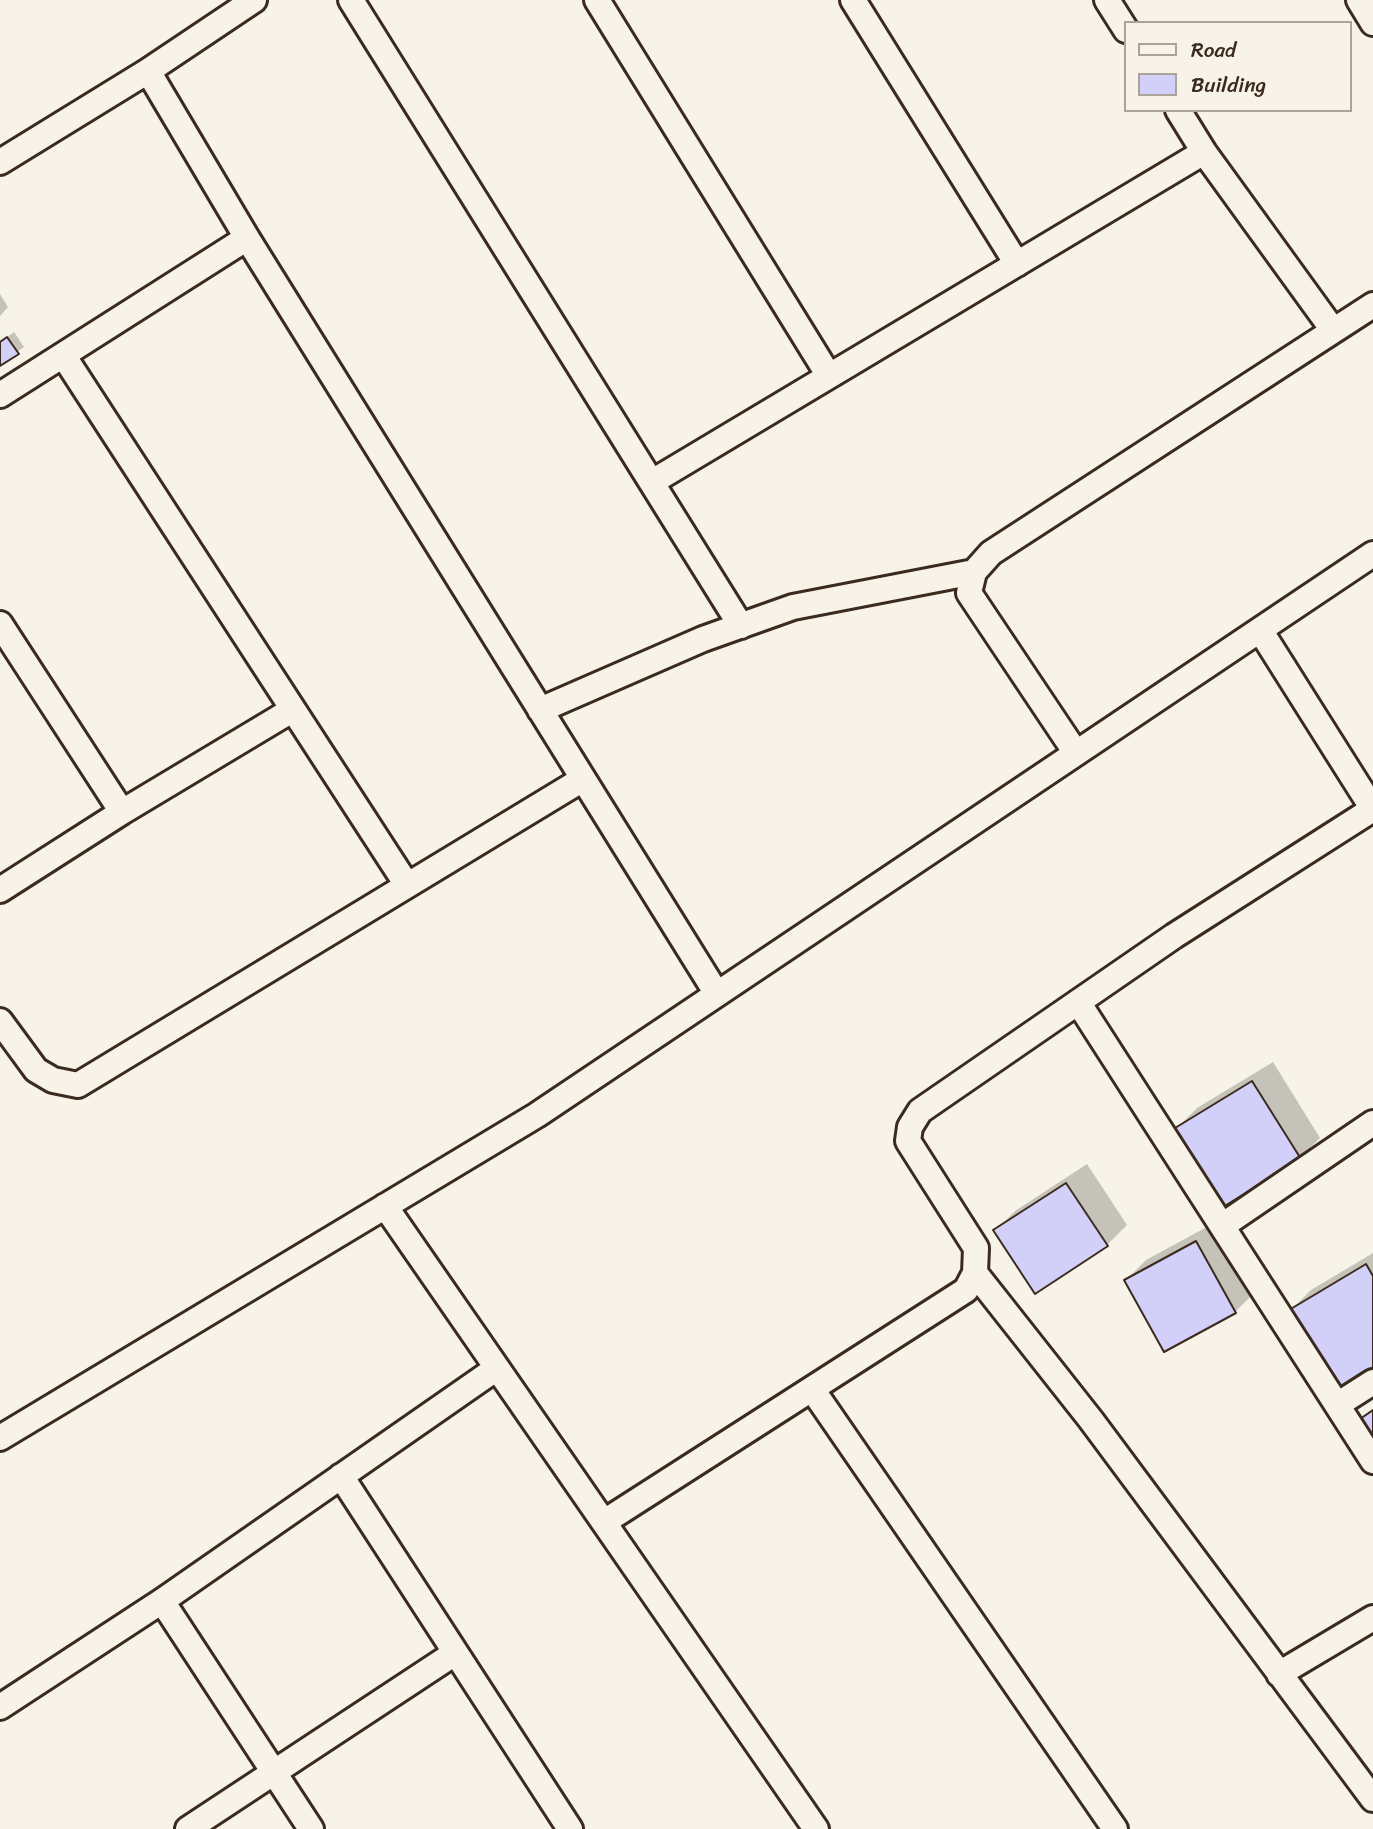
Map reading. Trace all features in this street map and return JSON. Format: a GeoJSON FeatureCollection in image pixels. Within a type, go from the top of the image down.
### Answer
{"type":"FeatureCollection","features":[{"type":"Feature","properties":{"kind":"street"},"geometry":{"type":"LineString","coordinates":[[0,162],[148,71],[254,0]]}},
{"type":"Feature","properties":{"kind":"street"},"geometry":{"type":"LineString","coordinates":[[351,0],[741,626]]}},
{"type":"Feature","properties":{"kind":"street"},"geometry":{"type":"LineString","coordinates":[[853,0],[1017,264]]}},
{"type":"Feature","properties":{"kind":"street"},"geometry":{"type":"LineString","coordinates":[[1107,0],[1124,27]]}},
{"type":"Feature","properties":{"kind":"street"},"geometry":{"type":"LineString","coordinates":[[1359,0],[1373,23]]}},
{"type":"Feature","properties":{"kind":"street"},"geometry":{"type":"LineString","coordinates":[[608,4],[829,376]]}},
{"type":"Feature","properties":{"kind":"street"},"geometry":{"type":"LineString","coordinates":[[148,71],[247,238],[717,994]]}},
{"type":"Feature","properties":{"kind":"street"},"geometry":{"type":"LineString","coordinates":[[1179,112],[1333,330]]}},
{"type":"Feature","properties":{"kind":"street"},"geometry":{"type":"LineString","coordinates":[[652,482],[1205,152]]}},
{"type":"Feature","properties":{"kind":"street"},"geometry":{"type":"LineString","coordinates":[[0,395],[247,238]]}},
{"type":"Feature","properties":{"kind":"street"},"geometry":{"type":"LineString","coordinates":[[1076,753],[969,593],[974,572],[991,553],[1373,304]]}},
{"type":"Feature","properties":{"kind":"street"},"geometry":{"type":"LineString","coordinates":[[63,355],[407,886]]}},
{"type":"Feature","properties":{"kind":"street"},"geometry":{"type":"LineString","coordinates":[[0,1438],[537,1115],[1373,554]]}},
{"type":"Feature","properties":{"kind":"street"},"geometry":{"type":"LineString","coordinates":[[540,710],[703,639],[793,607],[974,572]]}},
{"type":"Feature","properties":{"kind":"street"},"geometry":{"type":"LineString","coordinates":[[0,624],[122,812]]}},
{"type":"Feature","properties":{"kind":"street"},"geometry":{"type":"LineString","coordinates":[[604,1522],[966,1290],[975,1273],[976,1248],[908,1141],[910,1127],[919,1111],[1174,936],[1373,809],[1260,630]]}},
{"type":"Feature","properties":{"kind":"street"},"geometry":{"type":"LineString","coordinates":[[0,890],[122,812],[292,710]]}},
{"type":"Feature","properties":{"kind":"street"},"geometry":{"type":"LineString","coordinates":[[0,1021],[36,1070],[53,1080],[78,1086],[583,779]]}},
{"type":"Feature","properties":{"kind":"street"},"geometry":{"type":"LineString","coordinates":[[1078,1002],[1373,1461]]}},
{"type":"Feature","properties":{"kind":"street"},"geometry":{"type":"LineString","coordinates":[[1222,1226],[1373,1123]]}},
{"type":"Feature","properties":{"kind":"street"},"geometry":{"type":"LineString","coordinates":[[385,1206],[816,1829]]}},
{"type":"Feature","properties":{"kind":"street"},"geometry":{"type":"LineString","coordinates":[[975,1273],[1091,1420],[1373,1799]]}},
{"type":"Feature","properties":{"kind":"street"},"geometry":{"type":"LineString","coordinates":[[3,1697],[162,1601],[497,1368]]}},
{"type":"Feature","properties":{"kind":"street"},"geometry":{"type":"LineString","coordinates":[[1337,1405],[1373,1382]]}},
{"type":"Feature","properties":{"kind":"street"},"geometry":{"type":"LineString","coordinates":[[812,1389],[1115,1829]]}},
{"type":"Feature","properties":{"kind":"street"},"geometry":{"type":"LineString","coordinates":[[341,1476],[570,1829]]}},
{"type":"Feature","properties":{"kind":"street"},"geometry":{"type":"LineString","coordinates":[[162,1601],[311,1829]]}},
{"type":"Feature","properties":{"kind":"street"},"geometry":{"type":"LineString","coordinates":[[1279,1674],[1373,1618]]}},
{"type":"Feature","properties":{"kind":"street"},"geometry":{"type":"LineString","coordinates":[[188,1829],[456,1653]]}},
{"type":"Feature","properties":{"kind":"building"},"geometry":{"type":"Polygon","coordinates":[[[7,337],[19,354],[0,366],[0,342],[7,337]]]}},
{"type":"Feature","properties":{"kind":"building"},"geometry":{"type":"Polygon","coordinates":[[[1252,1081],[1301,1159],[1223,1207],[1175,1128],[1252,1081]]]}},
{"type":"Feature","properties":{"kind":"building"},"geometry":{"type":"Polygon","coordinates":[[[1066,1183],[1108,1246],[1035,1294],[993,1230],[1066,1183]]]}},
{"type":"Feature","properties":{"kind":"building"},"geometry":{"type":"Polygon","coordinates":[[[1196,1241],[1236,1313],[1164,1352],[1124,1280],[1196,1241]]]}},
{"type":"Feature","properties":{"kind":"building"},"geometry":{"type":"Polygon","coordinates":[[[1366,1264],[1373,1276],[1373,1367],[1337,1389],[1289,1310],[1366,1264]]]}},
{"type":"Feature","properties":{"kind":"building"},"geometry":{"type":"Polygon","coordinates":[[[1373,1410],[1373,1446],[1357,1421],[1373,1410]]]}}]}
